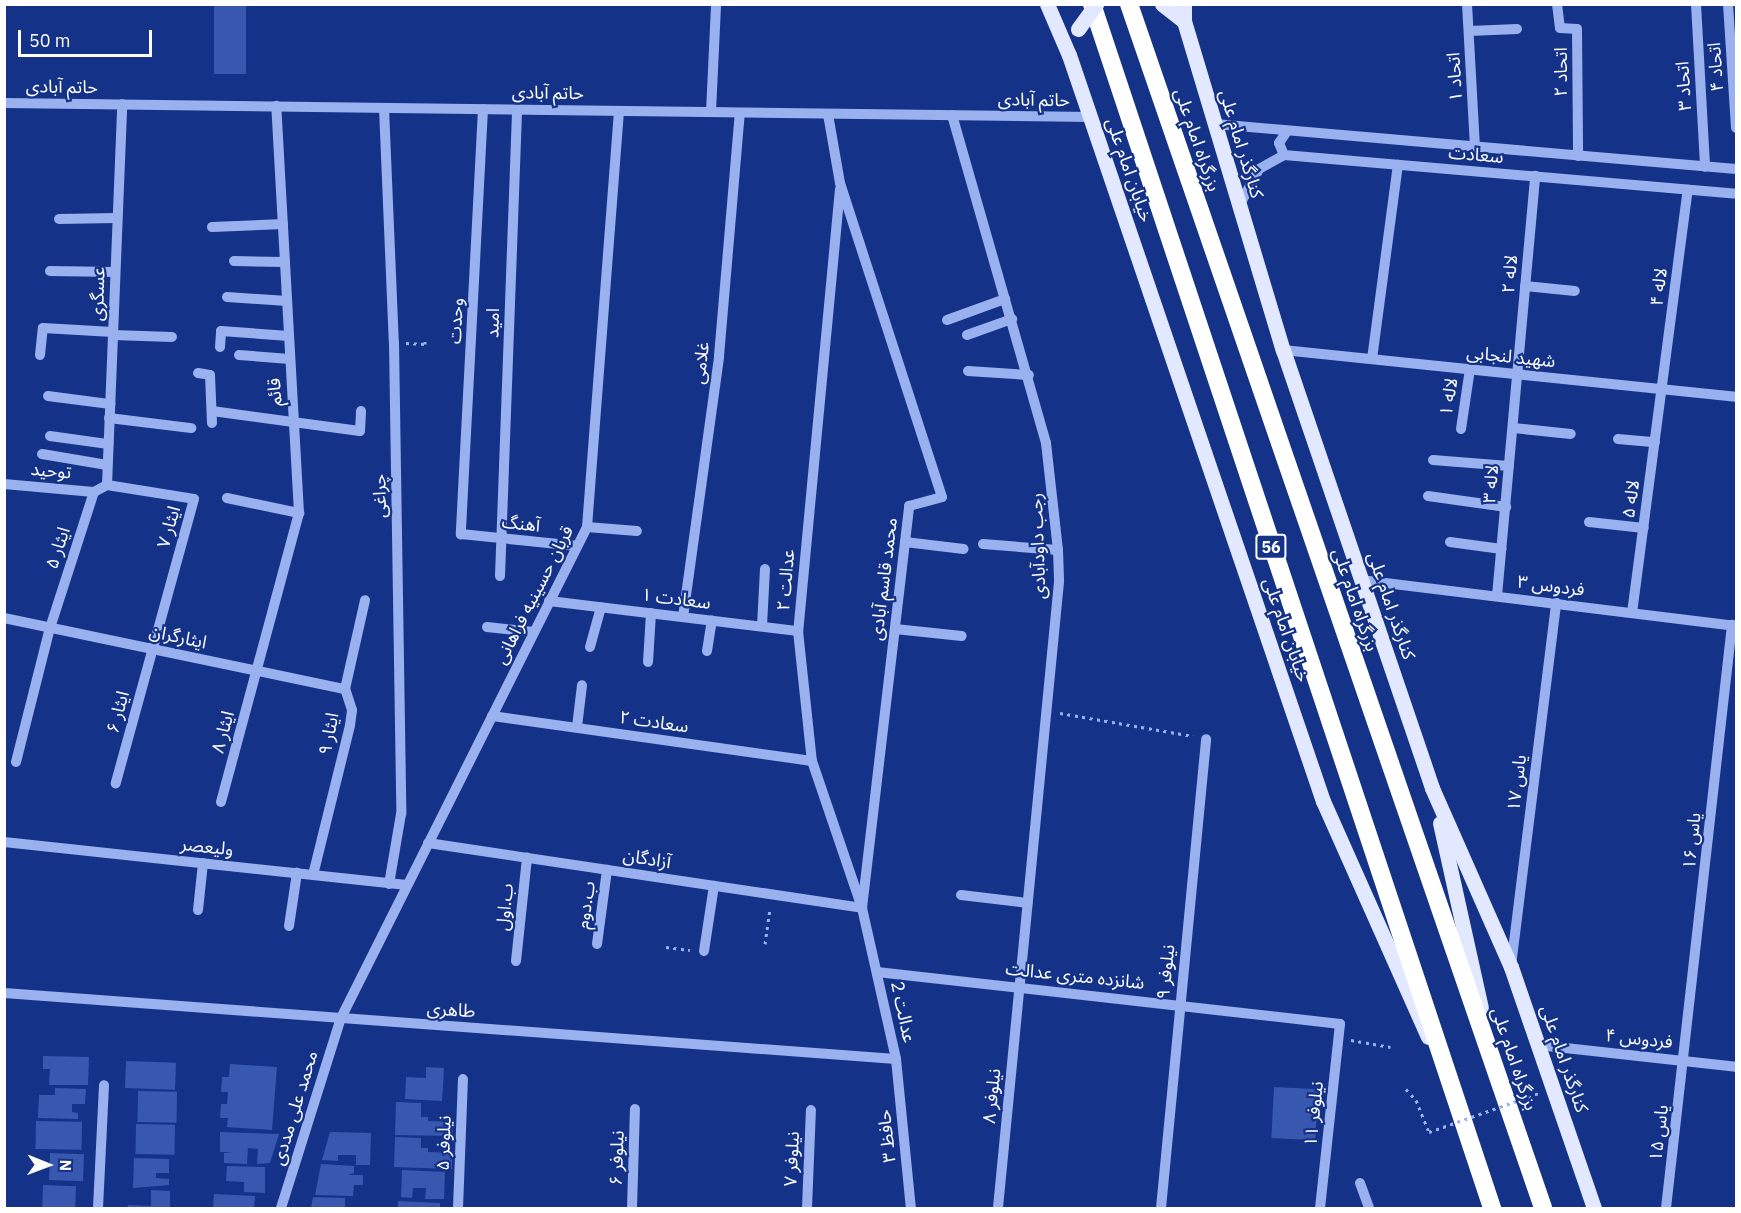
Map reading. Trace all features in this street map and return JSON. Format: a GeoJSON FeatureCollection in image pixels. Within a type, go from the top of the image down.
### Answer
{"type":"FeatureCollection","features":[{"type":"Feature","properties":{"kind":"highway","name":"56"},"geometry":{"type":"LineString","coordinates":[[1094,4],[1451,1089]]}},
{"type":"Feature","properties":{"kind":"highway","name":"بزرگراه امام علی"},"geometry":{"type":"LineString","coordinates":[[1129,4],[1543,1209]]}},
{"type":"Feature","properties":{"kind":"highway"},"geometry":{"type":"LineString","coordinates":[[1451,1089],[1492,1209]]}},
{"type":"Feature","properties":{"kind":"main road","name":"خیابان امام علی"},"geometry":{"type":"LineString","coordinates":[[1047,4],[1069,55],[1323,801],[1451,1089]]}},
{"type":"Feature","properties":{"kind":"main road"},"geometry":{"type":"LineString","coordinates":[[1069,55],[1078,30],[1094,4]]}},
{"type":"Feature","properties":{"kind":"main road"},"geometry":{"type":"LineString","coordinates":[[1162,4],[1184,21]]}},
{"type":"Feature","properties":{"kind":"main road","name":"کنارگذر امام علی"},"geometry":{"type":"LineString","coordinates":[[1184,4],[1184,21],[1283,350],[1361,580],[1432,788],[1511,967],[1594,1209]]}},
{"type":"Feature","properties":{"kind":"main road"},"geometry":{"type":"LineString","coordinates":[[1432,788],[1495,1069]]}},
{"type":"Feature","properties":{"kind":"street"},"geometry":{"type":"LineString","coordinates":[[711,112],[716,4]]}},
{"type":"Feature","properties":{"kind":"street","name":"اتحاد ۱"},"geometry":{"type":"LineString","coordinates":[[1467,4],[1475,147]]}},
{"type":"Feature","properties":{"kind":"street","name":"اتحاد ۲"},"geometry":{"type":"LineString","coordinates":[[1557,4],[1560,28],[1577,29],[1578,156]]}},
{"type":"Feature","properties":{"kind":"street","name":"اتحاد ۳"},"geometry":{"type":"LineString","coordinates":[[1696,4],[1704,166]]}},
{"type":"Feature","properties":{"kind":"street","name":"اتحاد ۴"},"geometry":{"type":"LineString","coordinates":[[1728,4],[1737,128]]}},
{"type":"Feature","properties":{"kind":"street"},"geometry":{"type":"LineString","coordinates":[[1469,31],[1517,29]]}},
{"type":"Feature","properties":{"kind":"street","name":"حاتم آبادی"},"geometry":{"type":"LineString","coordinates":[[4,103],[1090,117]]}},
{"type":"Feature","properties":{"kind":"street","name":"عسگری"},"geometry":{"type":"LineString","coordinates":[[106,485],[122,104]]}},
{"type":"Feature","properties":{"kind":"street","name":"قائم"},"geometry":{"type":"LineString","coordinates":[[257,670],[299,513],[276,106]]}},
{"type":"Feature","properties":{"kind":"street","name":"چراغی"},"geometry":{"type":"LineString","coordinates":[[384,108],[394,343],[401,814],[389,884]]}},
{"type":"Feature","properties":{"kind":"street","name":"وحدت"},"geometry":{"type":"LineString","coordinates":[[461,534],[483,109]]}},
{"type":"Feature","properties":{"kind":"street","name":"امید"},"geometry":{"type":"LineString","coordinates":[[500,576],[517,110]]}},
{"type":"Feature","properties":{"kind":"street","name":"قربان حسینیه فراهانی"},"geometry":{"type":"LineString","coordinates":[[341,1018],[586,527],[619,111]]}},
{"type":"Feature","properties":{"kind":"street","name":"غلامی"},"geometry":{"type":"LineString","coordinates":[[683,617],[719,356],[740,112]]}},
{"type":"Feature","properties":{"kind":"street","name":"محمد قاسم آبادی"},"geometry":{"type":"LineString","coordinates":[[828,114],[840,183],[942,497],[909,506],[862,908]]}},
{"type":"Feature","properties":{"kind":"street","name":"رجب داودآبادی"},"geometry":{"type":"LineString","coordinates":[[952,115],[1029,375],[1046,443],[1058,550],[1059,582],[1019,987]]}},
{"type":"Feature","properties":{"kind":"street","name":"سعادت"},"geometry":{"type":"LineString","coordinates":[[1215,124],[1737,169]]}},
{"type":"Feature","properties":{"kind":"street"},"geometry":{"type":"LineString","coordinates":[[1239,206],[1259,169],[1284,155],[1279,143],[1287,131]]}},
{"type":"Feature","properties":{"kind":"street","name":"سعادت"},"geometry":{"type":"LineString","coordinates":[[1284,155],[1737,194]]}},
{"type":"Feature","properties":{"kind":"street"},"geometry":{"type":"LineString","coordinates":[[1372,359],[1398,165]]}},
{"type":"Feature","properties":{"kind":"street","name":"لاله ۲"},"geometry":{"type":"LineString","coordinates":[[1517,374],[1535,176]]}},
{"type":"Feature","properties":{"kind":"street","name":"عدالت ۲"},"geometry":{"type":"LineString","coordinates":[[840,183],[798,631],[812,761],[862,908],[877,972]]}},
{"type":"Feature","properties":{"kind":"street","name":"لاله ۴"},"geometry":{"type":"LineString","coordinates":[[1662,389],[1688,189]]}},
{"type":"Feature","properties":{"kind":"street"},"geometry":{"type":"LineString","coordinates":[[59,219],[117,218]]}},
{"type":"Feature","properties":{"kind":"street"},"geometry":{"type":"LineString","coordinates":[[212,227],[283,224]]}},
{"type":"Feature","properties":{"kind":"street"},"geometry":{"type":"LineString","coordinates":[[234,261],[285,262]]}},
{"type":"Feature","properties":{"kind":"street"},"geometry":{"type":"LineString","coordinates":[[50,271],[115,272]]}},
{"type":"Feature","properties":{"kind":"street"},"geometry":{"type":"LineString","coordinates":[[1525,286],[1575,291]]}},
{"type":"Feature","properties":{"kind":"street"},"geometry":{"type":"LineString","coordinates":[[227,297],[287,301]]}},
{"type":"Feature","properties":{"kind":"street"},"geometry":{"type":"LineString","coordinates":[[947,320],[1005,299]]}},
{"type":"Feature","properties":{"kind":"street"},"geometry":{"type":"LineString","coordinates":[[967,335],[1012,320]]}},
{"type":"Feature","properties":{"kind":"street"},"geometry":{"type":"LineString","coordinates":[[40,355],[44,328],[172,338]]}},
{"type":"Feature","properties":{"kind":"street"},"geometry":{"type":"LineString","coordinates":[[220,347],[221,331],[289,336]]}},
{"type":"Feature","properties":{"kind":"street","name":"شهید لنجابی"},"geometry":{"type":"LineString","coordinates":[[1283,350],[1737,397]]}},
{"type":"Feature","properties":{"kind":"street"},"geometry":{"type":"LineString","coordinates":[[239,356],[290,359]]}},
{"type":"Feature","properties":{"kind":"street","name":"لاله ۱"},"geometry":{"type":"LineString","coordinates":[[1461,429],[1470,369]]}},
{"type":"Feature","properties":{"kind":"street"},"geometry":{"type":"LineString","coordinates":[[968,371],[1029,375]]}},
{"type":"Feature","properties":{"kind":"street"},"geometry":{"type":"LineString","coordinates":[[198,373],[210,375],[212,423]]}},
{"type":"Feature","properties":{"kind":"street","name":"لاله ۳"},"geometry":{"type":"LineString","coordinates":[[1497,596],[1517,374]]}},
{"type":"Feature","properties":{"kind":"street","name":"لاله ۵"},"geometry":{"type":"LineString","coordinates":[[1632,613],[1662,389]]}},
{"type":"Feature","properties":{"kind":"street"},"geometry":{"type":"LineString","coordinates":[[48,396],[110,404]]}},
{"type":"Feature","properties":{"kind":"street"},"geometry":{"type":"LineString","coordinates":[[212,411],[294,420],[360,431],[361,411]]}},
{"type":"Feature","properties":{"kind":"street"},"geometry":{"type":"LineString","coordinates":[[109,418],[191,429]]}},
{"type":"Feature","properties":{"kind":"street"},"geometry":{"type":"LineString","coordinates":[[1513,428],[1570,434]]}},
{"type":"Feature","properties":{"kind":"street"},"geometry":{"type":"LineString","coordinates":[[50,436],[108,444]]}},
{"type":"Feature","properties":{"kind":"street"},"geometry":{"type":"LineString","coordinates":[[1618,439],[1655,442]]}},
{"type":"Feature","properties":{"kind":"street"},"geometry":{"type":"LineString","coordinates":[[42,454],[107,465]]}},
{"type":"Feature","properties":{"kind":"street"},"geometry":{"type":"LineString","coordinates":[[1433,460],[1509,466]]}},
{"type":"Feature","properties":{"kind":"street","name":"توحید"},"geometry":{"type":"LineString","coordinates":[[4,484],[94,492]]}},
{"type":"Feature","properties":{"kind":"street"},"geometry":{"type":"LineString","coordinates":[[94,492],[106,485]]}},
{"type":"Feature","properties":{"kind":"street","name":"ایثار ۷"},"geometry":{"type":"LineString","coordinates":[[106,485],[194,499],[153,649]]}},
{"type":"Feature","properties":{"kind":"street","name":"ایثار ۵"},"geometry":{"type":"LineString","coordinates":[[16,762],[50,628],[94,492]]}},
{"type":"Feature","properties":{"kind":"street"},"geometry":{"type":"LineString","coordinates":[[1428,496],[1506,507]]}},
{"type":"Feature","properties":{"kind":"street"},"geometry":{"type":"LineString","coordinates":[[227,498],[299,513]]}},
{"type":"Feature","properties":{"kind":"street"},"geometry":{"type":"LineString","coordinates":[[1589,522],[1644,528]]}},
{"type":"Feature","properties":{"kind":"street"},"geometry":{"type":"LineString","coordinates":[[586,527],[637,531]]}},
{"type":"Feature","properties":{"kind":"street","name":"آهنگ"},"geometry":{"type":"LineString","coordinates":[[461,534],[577,546]]}},
{"type":"Feature","properties":{"kind":"street"},"geometry":{"type":"LineString","coordinates":[[905,542],[964,549]]}},
{"type":"Feature","properties":{"kind":"street"},"geometry":{"type":"LineString","coordinates":[[1450,542],[1502,549]]}},
{"type":"Feature","properties":{"kind":"street"},"geometry":{"type":"LineString","coordinates":[[983,544],[1058,550]]}},
{"type":"Feature","properties":{"kind":"street"},"geometry":{"type":"LineString","coordinates":[[762,626],[765,569]]}},
{"type":"Feature","properties":{"kind":"street","name":"فردوس ۳"},"geometry":{"type":"LineString","coordinates":[[1361,580],[1734,625]]}},
{"type":"Feature","properties":{"kind":"street","name":"ایثار ۹"},"geometry":{"type":"LineString","coordinates":[[313,875],[350,725],[352,710],[345,689],[364,600]]}},
{"type":"Feature","properties":{"kind":"street","name":"سعادت ۱"},"geometry":{"type":"LineString","coordinates":[[549,602],[798,631]]}},
{"type":"Feature","properties":{"kind":"street","name":"یاس ۱۷"},"geometry":{"type":"LineString","coordinates":[[1511,967],[1556,603]]}},
{"type":"Feature","properties":{"kind":"street"},"geometry":{"type":"LineString","coordinates":[[590,647],[601,607]]}},
{"type":"Feature","properties":{"kind":"street"},"geometry":{"type":"LineString","coordinates":[[648,662],[651,613]]}},
{"type":"Feature","properties":{"kind":"street","name":"ایثارگران"},"geometry":{"type":"LineString","coordinates":[[4,618],[345,689]]}},
{"type":"Feature","properties":{"kind":"street"},"geometry":{"type":"LineString","coordinates":[[706,651],[712,620]]}},
{"type":"Feature","properties":{"kind":"street","name":"یاس ۱۶"},"geometry":{"type":"LineString","coordinates":[[1684,1061],[1734,625]]}},
{"type":"Feature","properties":{"kind":"street"},"geometry":{"type":"LineString","coordinates":[[487,627],[534,632]]}},
{"type":"Feature","properties":{"kind":"street"},"geometry":{"type":"LineString","coordinates":[[895,629],[962,636]]}},
{"type":"Feature","properties":{"kind":"street","name":"ایثار ۶"},"geometry":{"type":"LineString","coordinates":[[116,783],[153,649]]}},
{"type":"Feature","properties":{"kind":"street","name":"ایثار ۸"},"geometry":{"type":"LineString","coordinates":[[221,802],[257,670]]}},
{"type":"Feature","properties":{"kind":"street"},"geometry":{"type":"LineString","coordinates":[[577,727],[582,685]]}},
{"type":"Feature","properties":{"kind":"street","name":"سعادت ۲"},"geometry":{"type":"LineString","coordinates":[[492,716],[812,761]]}},
{"type":"Feature","properties":{"kind":"street","name":"نیلوفر ۹"},"geometry":{"type":"LineString","coordinates":[[1161,1209],[1206,739]]}},
{"type":"Feature","properties":{"kind":"street","name":"ولیعصر"},"geometry":{"type":"LineString","coordinates":[[4,842],[407,885]]}},
{"type":"Feature","properties":{"kind":"street","name":"آزادگان"},"geometry":{"type":"LineString","coordinates":[[428,843],[862,908]]}},
{"type":"Feature","properties":{"kind":"street","name":"ب.اول"},"geometry":{"type":"LineString","coordinates":[[516,961],[527,858]]}},
{"type":"Feature","properties":{"kind":"street"},"geometry":{"type":"LineString","coordinates":[[198,910],[203,863]]}},
{"type":"Feature","properties":{"kind":"street","name":"ب.دوم"},"geometry":{"type":"LineString","coordinates":[[597,944],[607,870]]}},
{"type":"Feature","properties":{"kind":"street"},"geometry":{"type":"LineString","coordinates":[[289,926],[297,873]]}},
{"type":"Feature","properties":{"kind":"street"},"geometry":{"type":"LineString","coordinates":[[704,951],[714,886]]}},
{"type":"Feature","properties":{"kind":"street"},"geometry":{"type":"LineString","coordinates":[[961,895],[1028,903]]}},
{"type":"Feature","properties":{"kind":"street","name":"شانزده متری عدالت"},"geometry":{"type":"LineString","coordinates":[[877,972],[1179,1004],[1340,1024]]}},
{"type":"Feature","properties":{"kind":"street","name":"عدالت 2"},"geometry":{"type":"LineString","coordinates":[[877,972],[896,1059]]}},
{"type":"Feature","properties":{"kind":"street","name":"نیلوفر ۸"},"geometry":{"type":"LineString","coordinates":[[998,1209],[1019,987]]}},
{"type":"Feature","properties":{"kind":"street","name":"طاهری"},"geometry":{"type":"LineString","coordinates":[[4,993],[896,1059]]}},
{"type":"Feature","properties":{"kind":"street","name":"محمد علی مددی"},"geometry":{"type":"LineString","coordinates":[[281,1209],[341,1018]]}},
{"type":"Feature","properties":{"kind":"street","name":"نیلوفر ۱۱"},"geometry":{"type":"LineString","coordinates":[[1320,1209],[1340,1024]]}},
{"type":"Feature","properties":{"kind":"street","name":"فردوس ۴"},"geometry":{"type":"LineString","coordinates":[[1538,1045],[1737,1066]]}},
{"type":"Feature","properties":{"kind":"street","name":"حافظ ۳"},"geometry":{"type":"LineString","coordinates":[[896,1059],[911,1209]]}},
{"type":"Feature","properties":{"kind":"street","name":"یاس ۱۵"},"geometry":{"type":"LineString","coordinates":[[1666,1209],[1684,1061]]}},
{"type":"Feature","properties":{"kind":"street","name":"نیلوفر ۵"},"geometry":{"type":"LineString","coordinates":[[458,1209],[463,1079]]}},
{"type":"Feature","properties":{"kind":"street"},"geometry":{"type":"LineString","coordinates":[[98,1209],[104,1085]]}},
{"type":"Feature","properties":{"kind":"street","name":"نیلوفر ۶"},"geometry":{"type":"LineString","coordinates":[[632,1209],[635,1109]]}},
{"type":"Feature","properties":{"kind":"street","name":"نیلوفر ۷"},"geometry":{"type":"LineString","coordinates":[[807,1209],[811,1110]]}},
{"type":"Feature","properties":{"kind":"street"},"geometry":{"type":"LineString","coordinates":[[1360,1183],[1369,1209]]}},
{"type":"Feature","properties":{"kind":"path"},"geometry":{"type":"LineString","coordinates":[[394,343],[425,344],[425,340]]}},
{"type":"Feature","properties":{"kind":"path"},"geometry":{"type":"LineString","coordinates":[[1047,711],[1206,739]]}},
{"type":"Feature","properties":{"kind":"path"},"geometry":{"type":"LineString","coordinates":[[765,944],[772,895]]}},
{"type":"Feature","properties":{"kind":"path"},"geometry":{"type":"LineString","coordinates":[[666,947],[704,951]]}},
{"type":"Feature","properties":{"kind":"path"},"geometry":{"type":"LineString","coordinates":[[1339,1039],[1390,1047]]}},
{"type":"Feature","properties":{"kind":"path"},"geometry":{"type":"LineString","coordinates":[[1406,1089],[1416,1100],[1428,1132],[1539,1094]]}},
{"type":"Feature","properties":{"kind":"building"},"geometry":{"type":"Polygon","coordinates":[[[214,4],[246,4],[246,74],[214,74],[214,4]]]}},
{"type":"Feature","properties":{"kind":"building"},"geometry":{"type":"Polygon","coordinates":[[[43,1056],[89,1057],[88,1085],[49,1085],[50,1069],[43,1069],[43,1056]]]}},
{"type":"Feature","properties":{"kind":"building"},"geometry":{"type":"Polygon","coordinates":[[[126,1061],[176,1063],[175,1090],[125,1088],[126,1061]]]}},
{"type":"Feature","properties":{"kind":"building"},"geometry":{"type":"Polygon","coordinates":[[[230,1064],[277,1067],[272,1130],[227,1127],[228,1118],[220,1118],[221,1104],[227,1104],[228,1092],[221,1092],[222,1077],[229,1077],[230,1064]]]}},
{"type":"Feature","properties":{"kind":"building"},"geometry":{"type":"Polygon","coordinates":[[[426,1067],[444,1068],[442,1101],[405,1099],[406,1077],[426,1078],[426,1067]]]}},
{"type":"Feature","properties":{"kind":"building"},"geometry":{"type":"Polygon","coordinates":[[[1274,1087],[1318,1089],[1315,1140],[1271,1138],[1274,1087]]]}},
{"type":"Feature","properties":{"kind":"building"},"geometry":{"type":"Polygon","coordinates":[[[55,1088],[86,1089],[85,1104],[72,1104],[72,1112],[78,1113],[78,1119],[38,1118],[39,1095],[55,1095],[55,1088]]]}},
{"type":"Feature","properties":{"kind":"building"},"geometry":{"type":"Polygon","coordinates":[[[138,1091],[177,1092],[176,1123],[137,1122],[138,1091]]]}},
{"type":"Feature","properties":{"kind":"building"},"geometry":{"type":"Polygon","coordinates":[[[396,1102],[421,1103],[421,1117],[428,1117],[428,1121],[453,1122],[453,1136],[395,1135],[396,1102]]]}},
{"type":"Feature","properties":{"kind":"building"},"geometry":{"type":"Polygon","coordinates":[[[36,1121],[82,1122],[82,1150],[36,1149],[36,1121]]]}},
{"type":"Feature","properties":{"kind":"building"},"geometry":{"type":"Polygon","coordinates":[[[136,1124],[175,1125],[174,1155],[135,1154],[136,1124]]]}},
{"type":"Feature","properties":{"kind":"building"},"geometry":{"type":"Polygon","coordinates":[[[220,1132],[279,1134],[270,1163],[257,1164],[258,1149],[248,1148],[247,1164],[224,1163],[224,1153],[233,1152],[220,1152],[220,1132]]]}},
{"type":"Feature","properties":{"kind":"building"},"geometry":{"type":"Polygon","coordinates":[[[330,1132],[371,1133],[370,1165],[356,1165],[356,1155],[338,1155],[338,1161],[322,1160],[330,1132]]]}},
{"type":"Feature","properties":{"kind":"building"},"geometry":{"type":"Polygon","coordinates":[[[395,1137],[421,1138],[421,1148],[428,1148],[428,1152],[452,1153],[452,1169],[394,1167],[395,1137]]]}},
{"type":"Feature","properties":{"kind":"building"},"geometry":{"type":"Polygon","coordinates":[[[50,1153],[84,1154],[83,1181],[49,1180],[50,1153]]]}},
{"type":"Feature","properties":{"kind":"building"},"geometry":{"type":"Polygon","coordinates":[[[134,1158],[169,1159],[169,1173],[156,1173],[156,1178],[169,1179],[169,1185],[133,1188],[134,1158]]]}},
{"type":"Feature","properties":{"kind":"building"},"geometry":{"type":"Polygon","coordinates":[[[321,1164],[354,1166],[354,1173],[348,1175],[363,1175],[363,1185],[354,1185],[353,1196],[315,1195],[321,1164]]]}},
{"type":"Feature","properties":{"kind":"building"},"geometry":{"type":"Polygon","coordinates":[[[227,1166],[265,1167],[265,1193],[244,1192],[244,1182],[226,1181],[227,1166]]]}},
{"type":"Feature","properties":{"kind":"building"},"geometry":{"type":"Polygon","coordinates":[[[402,1170],[445,1172],[444,1199],[425,1199],[426,1188],[413,1188],[412,1198],[401,1197],[402,1170]]]}},
{"type":"Feature","properties":{"kind":"building"},"geometry":{"type":"Polygon","coordinates":[[[43,1185],[76,1186],[75,1208],[42,1208],[43,1185]]]}},
{"type":"Feature","properties":{"kind":"building"},"geometry":{"type":"Polygon","coordinates":[[[151,1190],[170,1191],[170,1208],[127,1208],[128,1205],[151,1206],[151,1190]]]}},
{"type":"Feature","properties":{"kind":"building"},"geometry":{"type":"Polygon","coordinates":[[[214,1194],[255,1196],[254,1208],[213,1208],[214,1194]]]}},
{"type":"Feature","properties":{"kind":"building"},"geometry":{"type":"Polygon","coordinates":[[[313,1197],[345,1198],[345,1208],[311,1208],[313,1197]]]}},
{"type":"Feature","properties":{"kind":"building"},"geometry":{"type":"Polygon","coordinates":[[[398,1201],[440,1203],[440,1208],[398,1208],[398,1201]]]}}]}
